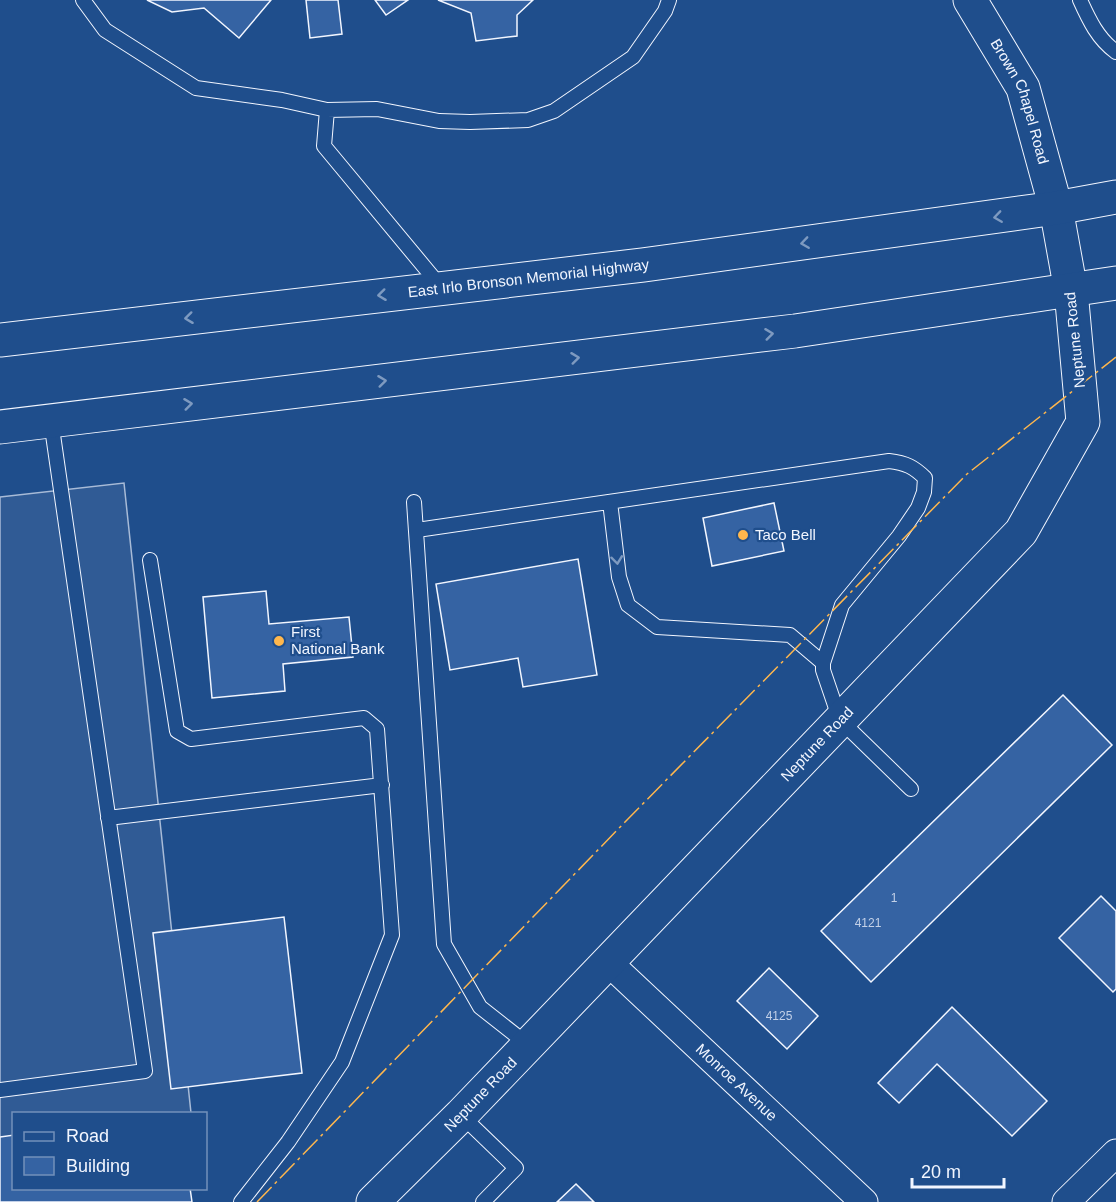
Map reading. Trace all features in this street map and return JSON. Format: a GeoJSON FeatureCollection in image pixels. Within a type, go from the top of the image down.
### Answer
{"type":"FeatureCollection","features":[{"type":"Feature","properties":{"kind":"main road","name":"Brown Chapel Road"},"geometry":{"type":"LineString","coordinates":[[970,0],[1023,88],[1056,208]]}},
{"type":"Feature","properties":{"kind":"main road","name":"East Irlo Bronson Memorial Highway"},"geometry":{"type":"LineString","coordinates":[[0,340],[643,265],[1056,208],[1116,197]]}},
{"type":"Feature","properties":{"kind":"main road","name":"Neptune Road"},"geometry":{"type":"LineString","coordinates":[[373,1202],[461,1115],[1021,532],[1083,422],[1071,291],[1056,208]]}},
{"type":"Feature","properties":{"kind":"main road"},"geometry":{"type":"LineString","coordinates":[[0,427],[795,331],[1116,283]]}},
{"type":"Feature","properties":{"kind":"street","name":"Monroe Avenue"},"geometry":{"type":"LineString","coordinates":[[608,962],[864,1202]]}},
{"type":"Feature","properties":{"kind":"street"},"geometry":{"type":"LineString","coordinates":[[1066,1202],[1116,1153]]}},
{"type":"Feature","properties":{"kind":"lane"},"geometry":{"type":"LineString","coordinates":[[83,0],[105,30],[196,88],[282,100],[327,110],[376,109],[439,121],[481,122],[528,120],[554,111],[633,57],[665,11],[669,0]]}},
{"type":"Feature","properties":{"kind":"lane"},"geometry":{"type":"LineString","coordinates":[[1080,0],[1103,43],[1116,52]]}},
{"type":"Feature","properties":{"kind":"lane"},"geometry":{"type":"LineString","coordinates":[[327,110],[324,146],[442,288]]}},
{"type":"Feature","properties":{"kind":"lane"},"geometry":{"type":"LineString","coordinates":[[0,1090],[145,1071],[51,421]]}},
{"type":"Feature","properties":{"kind":"lane"},"geometry":{"type":"LineString","coordinates":[[417,530],[890,461],[904,463],[915,468],[925,478],[924,492],[918,508],[899,536],[842,605],[823,663],[823,670],[840,720],[911,789]]}},
{"type":"Feature","properties":{"kind":"lane"},"geometry":{"type":"LineString","coordinates":[[414,502],[444,944],[480,1007],[527,1044]]}},
{"type":"Feature","properties":{"kind":"lane"},"geometry":{"type":"LineString","coordinates":[[610,502],[619,577],[628,605],[657,627],[790,635],[823,663]]}},
{"type":"Feature","properties":{"kind":"lane"},"geometry":{"type":"LineString","coordinates":[[150,560],[177,731],[191,739],[364,718],[377,729],[392,935],[342,1062],[288,1142],[241,1202]]}},
{"type":"Feature","properties":{"kind":"lane"},"geometry":{"type":"LineString","coordinates":[[108,818],[382,785]]}},
{"type":"Feature","properties":{"kind":"lane"},"geometry":{"type":"LineString","coordinates":[[461,1115],[516,1168],[483,1202]]}},
{"type":"Feature","properties":{"kind":"shaded area"},"geometry":{"type":"Polygon","coordinates":[[[124,483],[191,1112],[12,1112],[12,1141],[0,1143],[0,497],[124,483]]]}},
{"type":"Feature","properties":{"kind":"building"},"geometry":{"type":"Polygon","coordinates":[[[147,0],[271,0],[239,38],[204,8],[172,12],[147,0]]]}},
{"type":"Feature","properties":{"kind":"building"},"geometry":{"type":"Polygon","coordinates":[[[306,0],[338,0],[342,34],[310,38],[306,0]]]}},
{"type":"Feature","properties":{"kind":"building"},"geometry":{"type":"Polygon","coordinates":[[[375,0],[408,0],[386,15],[375,0]]]}},
{"type":"Feature","properties":{"kind":"building"},"geometry":{"type":"Polygon","coordinates":[[[438,0],[533,0],[517,15],[517,36],[476,41],[471,13],[438,0]]]}},
{"type":"Feature","properties":{"kind":"building","name":"Taco Bell"},"geometry":{"type":"Polygon","coordinates":[[[774,503],[784,551],[712,566],[703,518],[774,503]]]}},
{"type":"Feature","properties":{"kind":"building"},"geometry":{"type":"Polygon","coordinates":[[[578,559],[597,675],[523,687],[518,658],[450,670],[436,584],[578,559]]]}},
{"type":"Feature","properties":{"kind":"building","name":"First National Bank"},"geometry":{"type":"Polygon","coordinates":[[[266,591],[269,624],[349,617],[353,657],[283,664],[285,691],[212,698],[203,597],[266,591]]]}},
{"type":"Feature","properties":{"kind":"building"},"geometry":{"type":"Polygon","coordinates":[[[1063,695],[1112,745],[871,982],[821,931],[1063,695]]]}},
{"type":"Feature","properties":{"kind":"building"},"geometry":{"type":"Polygon","coordinates":[[[1101,896],[1116,911],[1116,989],[1113,992],[1059,938],[1101,896]]]}},
{"type":"Feature","properties":{"kind":"building"},"geometry":{"type":"Polygon","coordinates":[[[284,917],[302,1073],[171,1089],[153,933],[284,917]]]}},
{"type":"Feature","properties":{"kind":"building"},"geometry":{"type":"Polygon","coordinates":[[[769,968],[818,1016],[787,1049],[737,1001],[769,968]]]}},
{"type":"Feature","properties":{"kind":"building"},"geometry":{"type":"Polygon","coordinates":[[[952,1007],[1047,1101],[1012,1136],[937,1064],[899,1103],[878,1083],[952,1007]]]}},
{"type":"Feature","properties":{"kind":"building"},"geometry":{"type":"Polygon","coordinates":[[[12,1135],[12,1190],[190,1190],[192,1202],[0,1202],[0,1137],[12,1135]]]}},
{"type":"Feature","properties":{"kind":"building"},"geometry":{"type":"Polygon","coordinates":[[[576,1184],[594,1202],[557,1202],[576,1184]]]}},
{"type":"Feature","properties":{"kind":"power"},"geometry":{"type":"LineString","coordinates":[[257,1202],[625,822],[967,474],[1116,357]]}},
{"type":"Feature","properties":{"kind":"place","name":"Taco Bell"},"geometry":{"type":"Point","coordinates":[743,535]}},
{"type":"Feature","properties":{"kind":"place","name":"First National Bank"},"geometry":{"type":"Point","coordinates":[279,641]}}]}
